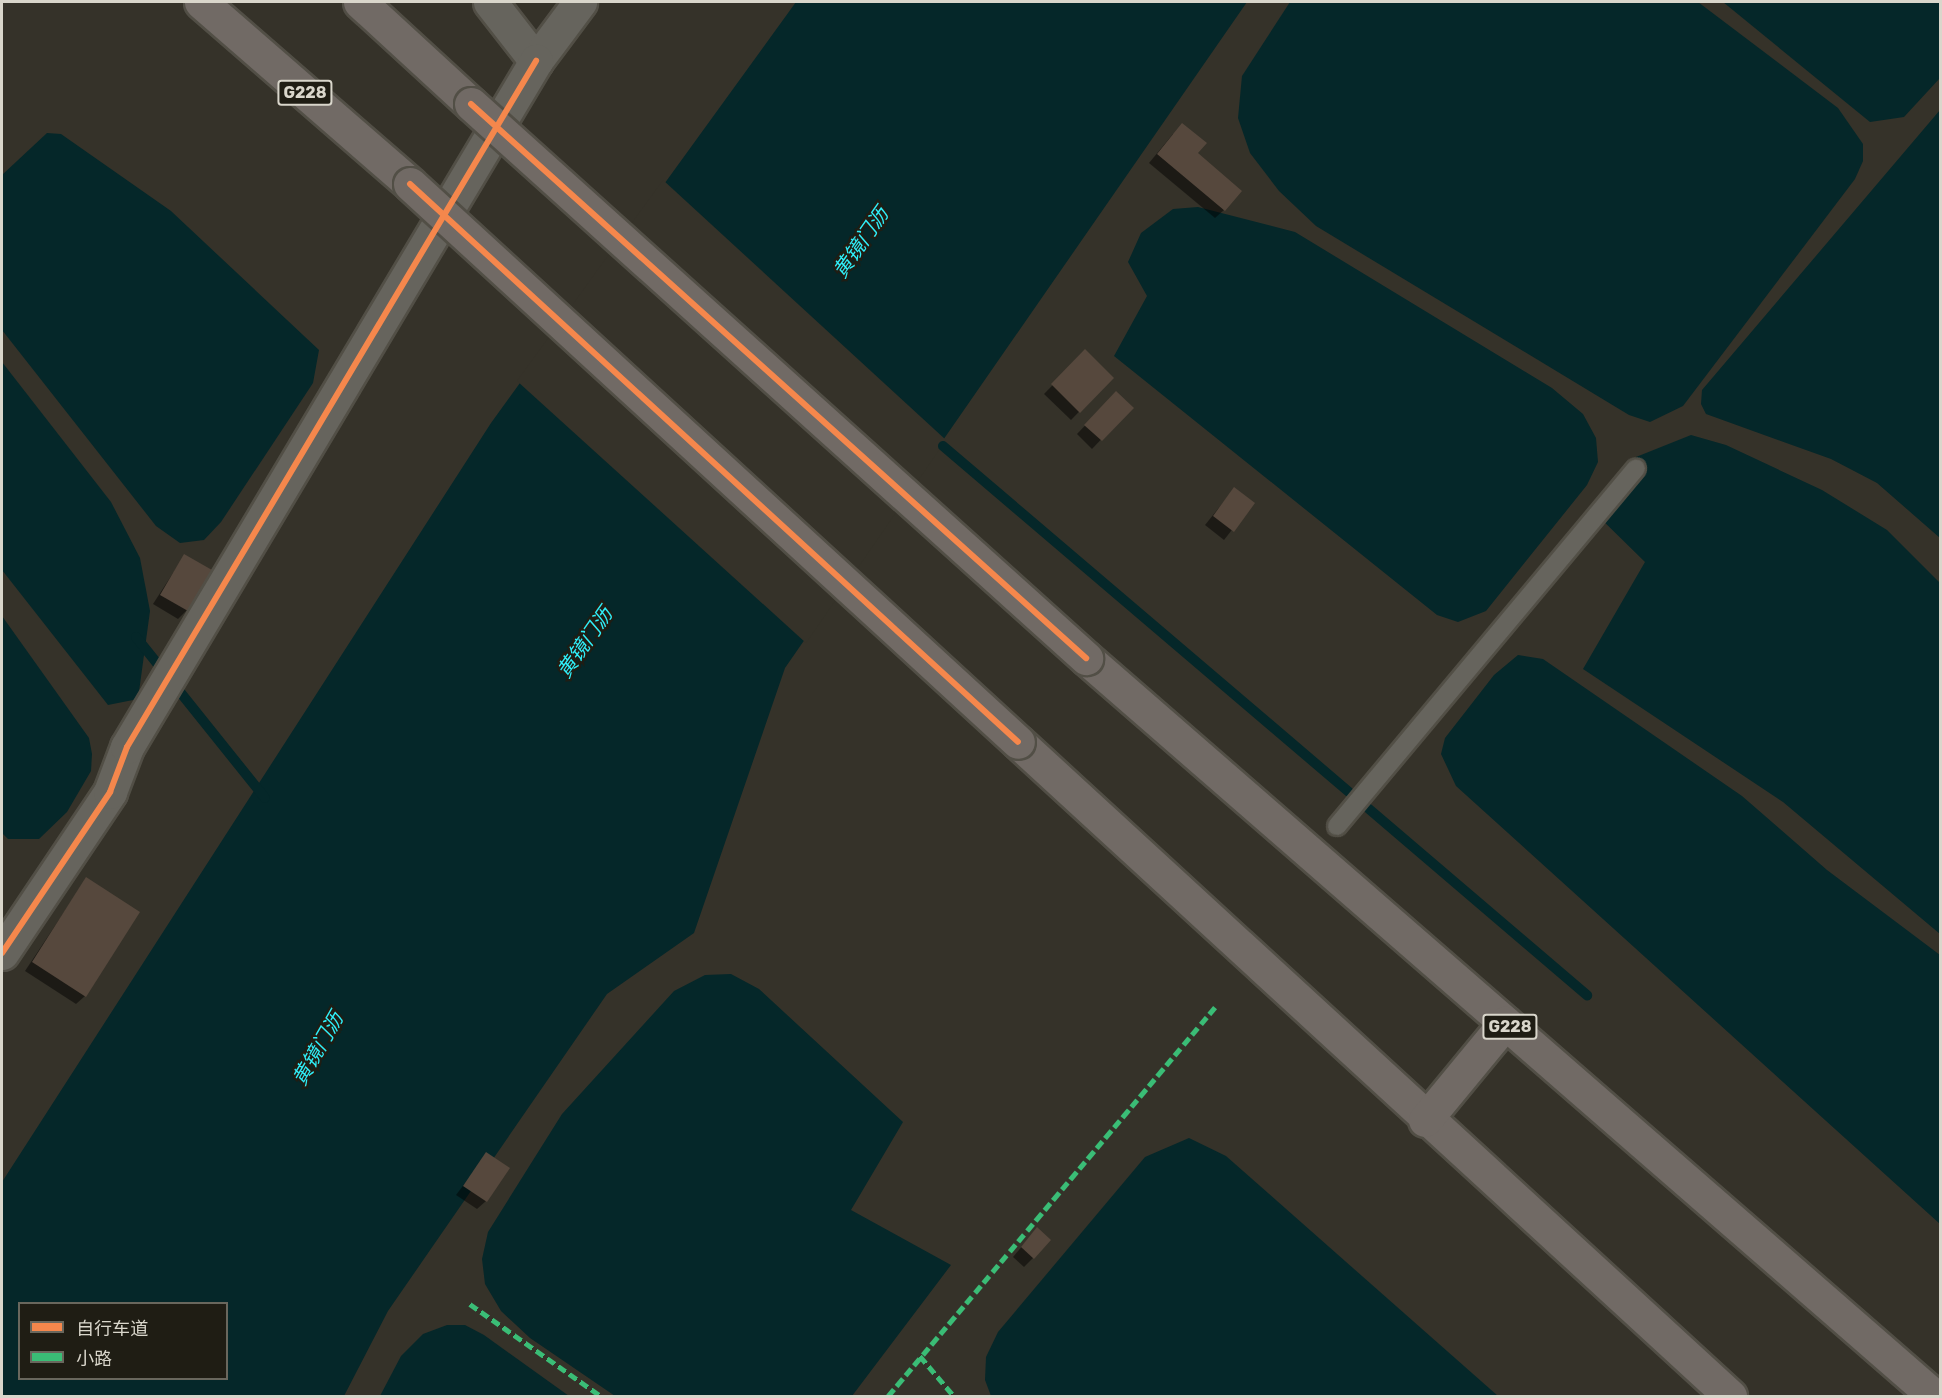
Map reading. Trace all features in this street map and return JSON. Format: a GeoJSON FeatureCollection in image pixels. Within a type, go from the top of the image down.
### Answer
{"type":"FeatureCollection","features":[{"type":"Feature","properties":{"kind":"highway","name":"G228"},"geometry":{"type":"LineString","coordinates":[[201,2],[410,184],[1018,742],[1425,1120],[1730,1396]]}},
{"type":"Feature","properties":{"kind":"highway","name":"G228"},"geometry":{"type":"LineString","coordinates":[[360,2],[1086,658],[1934,1396]]}},
{"type":"Feature","properties":{"kind":"highway"},"geometry":{"type":"LineString","coordinates":[[1425,1120],[1505,1023]]}},
{"type":"Feature","properties":{"kind":"street"},"geometry":{"type":"LineString","coordinates":[[490,2],[536,61]]}},
{"type":"Feature","properties":{"kind":"street"},"geometry":{"type":"LineString","coordinates":[[2,953],[110,792],[127,747],[536,61],[580,2]]}},
{"type":"Feature","properties":{"kind":"lane"},"geometry":{"type":"LineString","coordinates":[[1337,826],[1636,469]]}},
{"type":"Feature","properties":{"kind":"water","name":"黄镜门沥"},"geometry":{"type":"Polygon","coordinates":[[[796,2],[1247,2],[785,668],[694,933],[607,994],[388,1311],[344,1396],[2,1396],[2,1182],[491,423],[796,2]]]}},
{"type":"Feature","properties":{"kind":"water"},"geometry":{"type":"Polygon","coordinates":[[[1290,2],[1698,2],[1838,108],[1863,144],[1863,161],[1855,179],[1683,406],[1650,422],[1629,415],[1316,226],[1279,191],[1250,153],[1238,118],[1242,76],[1290,2]]]}},
{"type":"Feature","properties":{"kind":"water"},"geometry":{"type":"Polygon","coordinates":[[[1723,2],[1940,2],[1940,78],[1904,117],[1870,122],[1723,2]]]}},
{"type":"Feature","properties":{"kind":"water"},"geometry":{"type":"Polygon","coordinates":[[[1940,110],[1940,538],[1877,483],[1831,459],[1706,414],[1701,404],[1702,390],[1940,110]]]}},
{"type":"Feature","properties":{"kind":"water"},"geometry":{"type":"Polygon","coordinates":[[[47,133],[61,134],[171,211],[319,350],[313,383],[221,522],[204,540],[180,543],[156,526],[2,330],[2,175],[47,133]]]}},
{"type":"Feature","properties":{"kind":"water"},"geometry":{"type":"Polygon","coordinates":[[[1198,207],[1295,232],[1552,388],[1583,414],[1596,438],[1598,462],[1587,485],[1486,611],[1458,622],[1437,615],[1114,356],[1147,296],[1128,262],[1141,233],[1173,209],[1198,207]]]}},
{"type":"Feature","properties":{"kind":"water"},"geometry":{"type":"Polygon","coordinates":[[[2,362],[111,502],[140,558],[150,611],[138,699],[108,705],[2,570],[2,362]]]}},
{"type":"Feature","properties":{"kind":"water"},"geometry":{"type":"Polygon","coordinates":[[[1691,435],[1726,445],[1822,490],[1887,530],[1940,583],[1940,934],[1783,802],[1583,669],[1645,562],[1591,509],[1636,457],[1691,435]]]}},
{"type":"Feature","properties":{"kind":"water"},"geometry":{"type":"Polygon","coordinates":[[[2,616],[89,738],[92,754],[91,771],[67,812],[39,839],[8,839],[2,833],[2,616]]]}},
{"type":"Feature","properties":{"kind":"water"},"geometry":{"type":"Polygon","coordinates":[[[1518,655],[1543,659],[1742,796],[1827,870],[1940,955],[1940,1224],[1456,786],[1441,754],[1445,738],[1494,675],[1518,655]]]}},
{"type":"Feature","properties":{"kind":"water"},"geometry":{"type":"Polygon","coordinates":[[[731,974],[759,989],[903,1122],[851,1210],[951,1265],[852,1396],[615,1396],[530,1338],[501,1311],[485,1284],[482,1259],[488,1232],[562,1114],[674,991],[705,975],[731,974]]]}},
{"type":"Feature","properties":{"kind":"water"},"geometry":{"type":"Polygon","coordinates":[[[1189,1138],[1226,1156],[1498,1396],[991,1396],[985,1380],[986,1357],[998,1332],[1145,1157],[1189,1138]]]}},
{"type":"Feature","properties":{"kind":"water"},"geometry":{"type":"Polygon","coordinates":[[[447,1325],[465,1325],[484,1335],[569,1396],[380,1396],[401,1356],[423,1334],[447,1325]]]}},
{"type":"Feature","properties":{"kind":"pier"},"geometry":{"type":"Polygon","coordinates":[[[663,180],[946,440],[806,643],[517,381],[663,180]]]}},
{"type":"Feature","properties":{"kind":"building"},"geometry":{"type":"Polygon","coordinates":[[[1182,123],[1207,143],[1198,153],[1242,191],[1225,211],[1157,154],[1182,123]]]}},
{"type":"Feature","properties":{"kind":"building"},"geometry":{"type":"Polygon","coordinates":[[[1085,349],[1114,378],[1080,413],[1051,384],[1085,349]]]}},
{"type":"Feature","properties":{"kind":"building"},"geometry":{"type":"Polygon","coordinates":[[[1116,391],[1134,408],[1102,441],[1084,425],[1116,391]]]}},
{"type":"Feature","properties":{"kind":"building"},"geometry":{"type":"Polygon","coordinates":[[[1234,487],[1255,503],[1234,532],[1213,516],[1234,487]]]}},
{"type":"Feature","properties":{"kind":"building"},"geometry":{"type":"Polygon","coordinates":[[[184,554],[212,570],[188,611],[160,595],[184,554]]]}},
{"type":"Feature","properties":{"kind":"building"},"geometry":{"type":"Polygon","coordinates":[[[86,877],[140,912],[86,997],[32,962],[86,877]]]}},
{"type":"Feature","properties":{"kind":"building"},"geometry":{"type":"Polygon","coordinates":[[[486,1152],[510,1168],[487,1202],[463,1186],[486,1152]]]}},
{"type":"Feature","properties":{"kind":"building"},"geometry":{"type":"Polygon","coordinates":[[[1037,1227],[1051,1240],[1034,1259],[1021,1247],[1037,1227]]]}},
{"type":"Feature","properties":{"kind":"waterway"},"geometry":{"type":"LineString","coordinates":[[943,446],[1349,792]]}},
{"type":"Feature","properties":{"kind":"waterway"},"geometry":{"type":"LineString","coordinates":[[136,637],[265,798]]}},
{"type":"Feature","properties":{"kind":"waterway"},"geometry":{"type":"LineString","coordinates":[[1369,809],[1587,995]]}},
{"type":"Feature","properties":{"kind":"marked path"},"geometry":{"type":"LineString","coordinates":[[888,1396],[1215,1007]]}},
{"type":"Feature","properties":{"kind":"marked path"},"geometry":{"type":"LineString","coordinates":[[470,1304],[601,1396]]}},
{"type":"Feature","properties":{"kind":"marked path"},"geometry":{"type":"LineString","coordinates":[[920,1356],[954,1396]]}},
{"type":"Feature","properties":{"kind":"cycle path"},"geometry":{"type":"LineString","coordinates":[[2,953],[110,792],[127,747],[536,61]]}},
{"type":"Feature","properties":{"kind":"cycle path"},"geometry":{"type":"LineString","coordinates":[[471,104],[1086,658]]}},
{"type":"Feature","properties":{"kind":"cycle path"},"geometry":{"type":"LineString","coordinates":[[410,184],[1018,742]]}}]}
